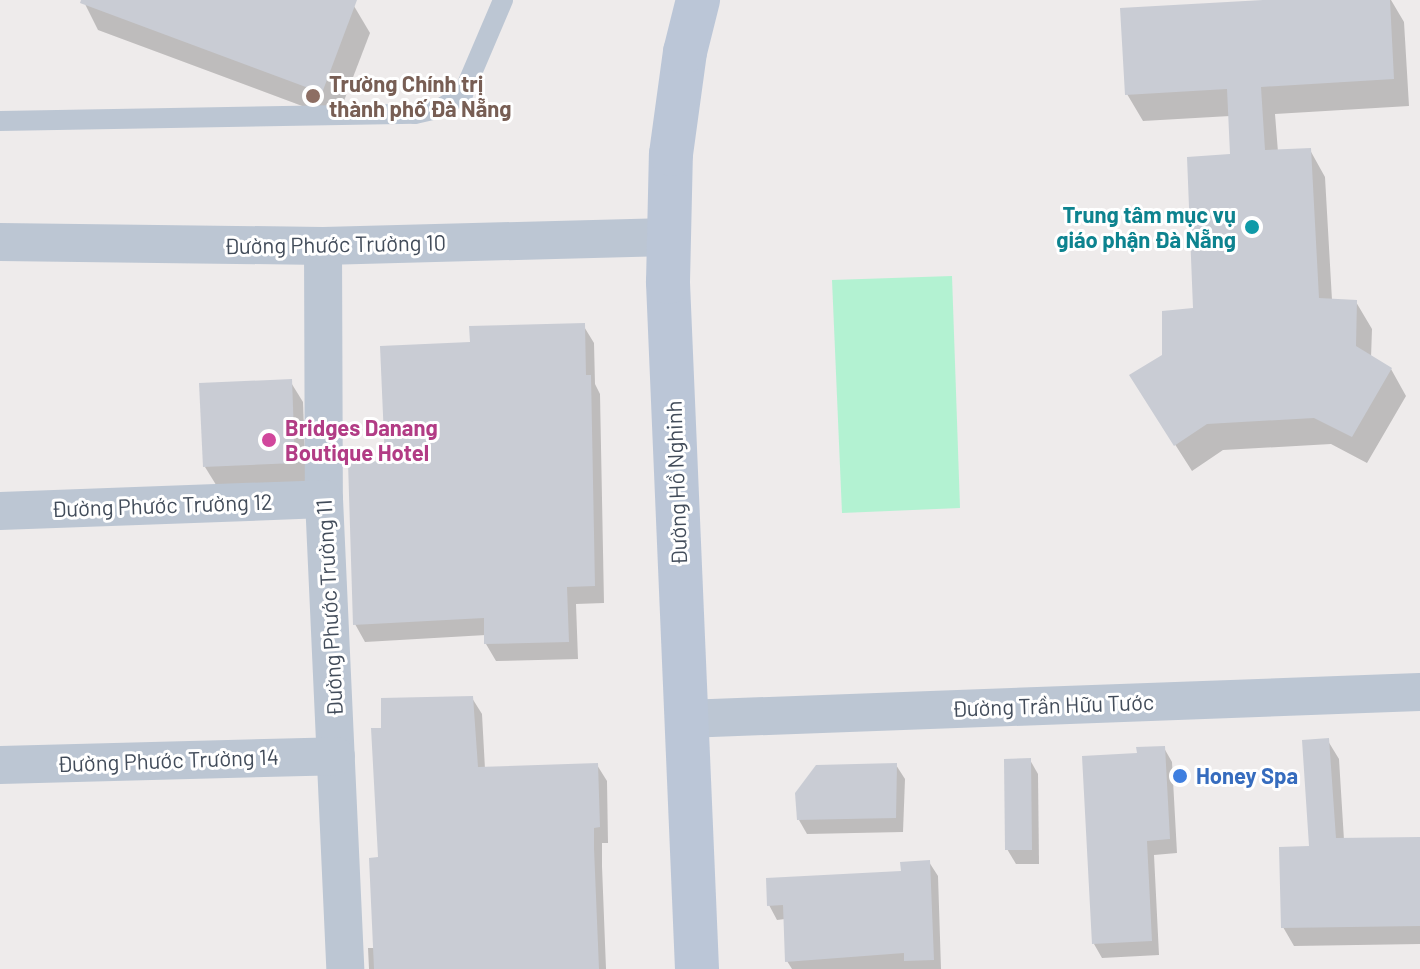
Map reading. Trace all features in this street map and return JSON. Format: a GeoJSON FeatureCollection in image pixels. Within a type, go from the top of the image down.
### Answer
{"type":"FeatureCollection","features":[{"type":"Feature","properties":{"kind":"street","name":"Đường Hồ Nghinh"},"geometry":{"type":"LineString","coordinates":[[697,969],[668,282],[671,154],[685,52],[698,0]]}},
{"type":"Feature","properties":{"kind":"street","name":"Đường Phước Trường 10"},"geometry":{"type":"LineString","coordinates":[[0,242],[323,246],[669,237]]}},
{"type":"Feature","properties":{"kind":"street","name":"Đường Phước Trường 11"},"geometry":{"type":"LineString","coordinates":[[323,246],[324,499],[345,969]]}},
{"type":"Feature","properties":{"kind":"street","name":"Đường Phước Trường 12"},"geometry":{"type":"LineString","coordinates":[[0,511],[324,499]]}},
{"type":"Feature","properties":{"kind":"street","name":"Đường Trần Hữu Tước"},"geometry":{"type":"LineString","coordinates":[[685,719],[1420,692]]}},
{"type":"Feature","properties":{"kind":"street","name":"Đường Phước Trường 14"},"geometry":{"type":"LineString","coordinates":[[0,765],[336,756]]}},
{"type":"Feature","properties":{"kind":"lane"},"geometry":{"type":"LineString","coordinates":[[0,121],[415,114],[441,108],[463,94],[503,0]]}},
{"type":"Feature","properties":{"kind":"green space"},"geometry":{"type":"Polygon","coordinates":[[[952,276],[960,508],[842,513],[832,280],[952,276]]]}},
{"type":"Feature","properties":{"kind":"building"},"geometry":{"type":"Polygon","coordinates":[[[81,0],[357,0],[322,93],[80,3],[81,0]]]}},
{"type":"Feature","properties":{"kind":"building","name":"Trung tâm mục vụ giáo phận Đà Nẵng"},"geometry":{"type":"Polygon","coordinates":[[[1263,0],[1390,0],[1394,79],[1261,87],[1265,150],[1311,148],[1319,298],[1357,300],[1356,346],[1392,368],[1352,437],[1314,418],[1207,424],[1174,446],[1129,375],[1162,355],[1162,311],[1193,308],[1187,157],[1230,154],[1227,89],[1125,95],[1120,8],[1263,0]]]}},
{"type":"Feature","properties":{"kind":"building"},"geometry":{"type":"Polygon","coordinates":[[[585,323],[586,375],[591,375],[595,586],[567,587],[569,642],[484,644],[484,618],[353,625],[348,462],[385,461],[380,346],[470,342],[469,326],[585,323]]]}},
{"type":"Feature","properties":{"kind":"building"},"geometry":{"type":"Polygon","coordinates":[[[292,379],[295,463],[203,467],[199,383],[292,379]]]}},
{"type":"Feature","properties":{"kind":"building"},"geometry":{"type":"Polygon","coordinates":[[[473,696],[478,767],[598,763],[600,827],[594,828],[594,848],[599,969],[374,969],[369,858],[378,857],[371,728],[381,728],[381,698],[473,696]]]}},
{"type":"Feature","properties":{"kind":"building"},"geometry":{"type":"Polygon","coordinates":[[[1329,738],[1336,838],[1420,837],[1420,926],[1281,928],[1279,847],[1309,846],[1302,740],[1329,738]]]}},
{"type":"Feature","properties":{"kind":"building"},"geometry":{"type":"Polygon","coordinates":[[[1165,746],[1170,839],[1147,841],[1152,941],[1092,944],[1082,756],[1137,753],[1136,747],[1165,746]]]}},
{"type":"Feature","properties":{"kind":"building"},"geometry":{"type":"Polygon","coordinates":[[[1031,758],[1032,850],[1005,850],[1004,759],[1031,758]]]}},
{"type":"Feature","properties":{"kind":"building"},"geometry":{"type":"Polygon","coordinates":[[[897,763],[896,818],[797,820],[795,793],[816,765],[897,763]]]}},
{"type":"Feature","properties":{"kind":"building"},"geometry":{"type":"Polygon","coordinates":[[[930,860],[934,960],[904,961],[904,953],[785,962],[783,905],[767,906],[766,878],[901,871],[900,862],[930,860]]]}},
{"type":"Feature","properties":{"kind":"place","name":"Trường Chính trị thành phố Đà Nẵng"},"geometry":{"type":"Point","coordinates":[313,96]}},
{"type":"Feature","properties":{"kind":"place","name":"Trung tâm mục vụ giáo phận Đà Nẵng"},"geometry":{"type":"Point","coordinates":[1252,227]}},
{"type":"Feature","properties":{"kind":"place","name":"Bridges Danang Boutique Hotel"},"geometry":{"type":"Point","coordinates":[269,440]}},
{"type":"Feature","properties":{"kind":"place","name":"Honey Spa"},"geometry":{"type":"Point","coordinates":[1180,776]}}]}
